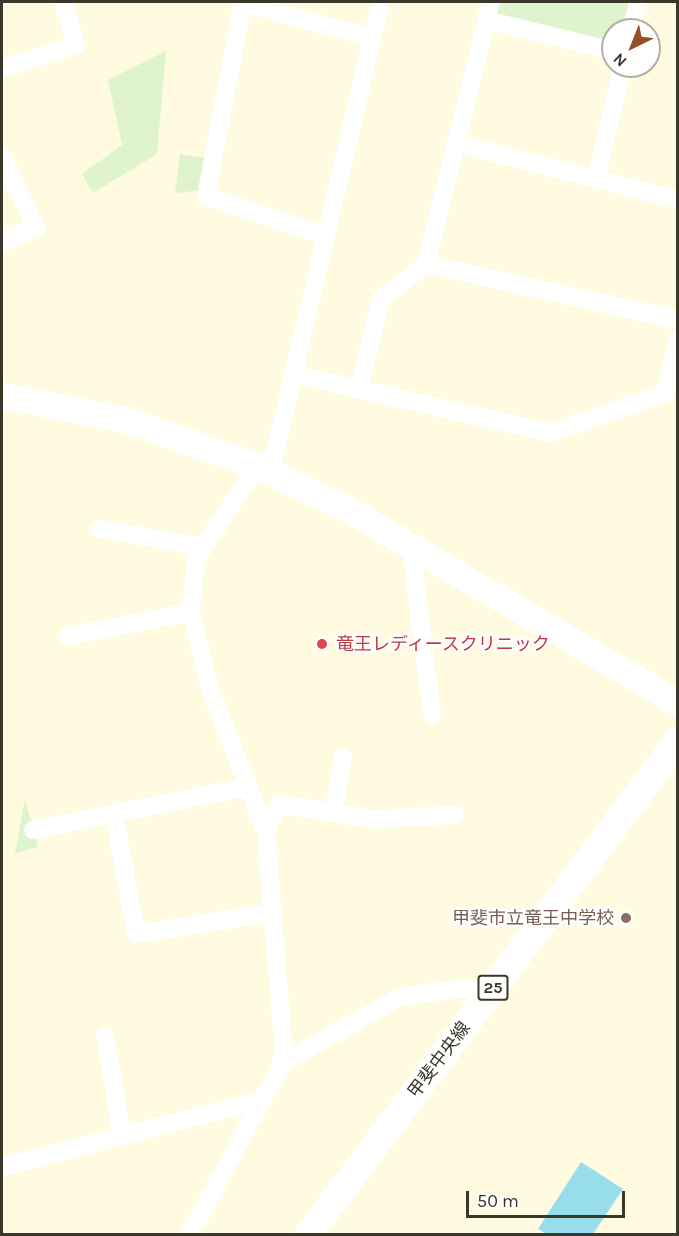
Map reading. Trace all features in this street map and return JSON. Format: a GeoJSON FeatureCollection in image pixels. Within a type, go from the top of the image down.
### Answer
{"type":"FeatureCollection","features":[{"type":"Feature","properties":{"kind":"main road","name":"甲斐中央線"},"geometry":{"type":"LineString","coordinates":[[309,1234],[678,741]]}},
{"type":"Feature","properties":{"kind":"street"},"geometry":{"type":"LineString","coordinates":[[2,69],[76,45],[63,2]]}},
{"type":"Feature","properties":{"kind":"street"},"geometry":{"type":"LineString","coordinates":[[326,236],[206,196],[243,2],[372,38]]}},
{"type":"Feature","properties":{"kind":"street"},"geometry":{"type":"LineString","coordinates":[[282,1063],[266,832],[246,787],[210,689],[191,612],[196,559],[256,466],[274,457],[381,2]]}},
{"type":"Feature","properties":{"kind":"street"},"geometry":{"type":"LineString","coordinates":[[359,389],[381,299],[426,264],[491,2]]}},
{"type":"Feature","properties":{"kind":"street"},"geometry":{"type":"LineString","coordinates":[[635,18],[638,2]]}},
{"type":"Feature","properties":{"kind":"street"},"geometry":{"type":"LineString","coordinates":[[486,20],[601,48]]}},
{"type":"Feature","properties":{"kind":"street"},"geometry":{"type":"LineString","coordinates":[[597,179],[620,78]]}},
{"type":"Feature","properties":{"kind":"street"},"geometry":{"type":"LineString","coordinates":[[456,143],[678,200]]}},
{"type":"Feature","properties":{"kind":"street"},"geometry":{"type":"LineString","coordinates":[[2,157],[36,228],[2,242]]}},
{"type":"Feature","properties":{"kind":"street"},"geometry":{"type":"LineString","coordinates":[[426,264],[678,320]]}},
{"type":"Feature","properties":{"kind":"street"},"geometry":{"type":"LineString","coordinates":[[293,374],[550,433],[666,393],[678,341]]}},
{"type":"Feature","properties":{"kind":"street"},"geometry":{"type":"LineString","coordinates":[[2,396],[126,420],[256,466],[411,547],[678,703]]}},
{"type":"Feature","properties":{"kind":"street"},"geometry":{"type":"LineString","coordinates":[[100,529],[203,547]]}},
{"type":"Feature","properties":{"kind":"street"},"geometry":{"type":"LineString","coordinates":[[411,547],[432,715]]}},
{"type":"Feature","properties":{"kind":"street"},"geometry":{"type":"LineString","coordinates":[[68,636],[191,612]]}},
{"type":"Feature","properties":{"kind":"street"},"geometry":{"type":"LineString","coordinates":[[334,813],[343,757]]}},
{"type":"Feature","properties":{"kind":"street"},"geometry":{"type":"LineString","coordinates":[[33,830],[246,787]]}},
{"type":"Feature","properties":{"kind":"street"},"geometry":{"type":"LineString","coordinates":[[266,832],[279,804],[373,819],[455,815]]}},
{"type":"Feature","properties":{"kind":"street"},"geometry":{"type":"LineString","coordinates":[[114,813],[136,934],[271,913]]}},
{"type":"Feature","properties":{"kind":"street"},"geometry":{"type":"LineString","coordinates":[[190,1234],[282,1063],[400,997],[464,988],[489,993]]}},
{"type":"Feature","properties":{"kind":"street"},"geometry":{"type":"LineString","coordinates":[[105,1036],[122,1136]]}},
{"type":"Feature","properties":{"kind":"street"},"geometry":{"type":"LineString","coordinates":[[2,1167],[261,1100]]}},
{"type":"Feature","properties":{"kind":"green space"},"geometry":{"type":"Polygon","coordinates":[[[498,2],[635,2],[631,18],[601,18],[601,39],[493,22],[498,2]]]}},
{"type":"Feature","properties":{"kind":"green space"},"geometry":{"type":"Polygon","coordinates":[[[166,51],[157,154],[93,193],[82,174],[122,145],[108,80],[166,51]]]}},
{"type":"Feature","properties":{"kind":"green space"},"geometry":{"type":"Polygon","coordinates":[[[180,154],[213,159],[204,190],[175,193],[180,154]]]}},
{"type":"Feature","properties":{"kind":"green space"},"geometry":{"type":"Polygon","coordinates":[[[25,799],[38,847],[15,853],[25,799]]]}},
{"type":"Feature","properties":{"kind":"water"},"geometry":{"type":"Polygon","coordinates":[[[581,1162],[623,1189],[593,1234],[547,1234],[538,1229],[581,1162]]]}},
{"type":"Feature","properties":{"kind":"place","name":"竜王レディースクリニック"},"geometry":{"type":"Point","coordinates":[322,644]}},
{"type":"Feature","properties":{"kind":"place","name":"甲斐市立竜王中学校"},"geometry":{"type":"Point","coordinates":[626,918]}}]}
